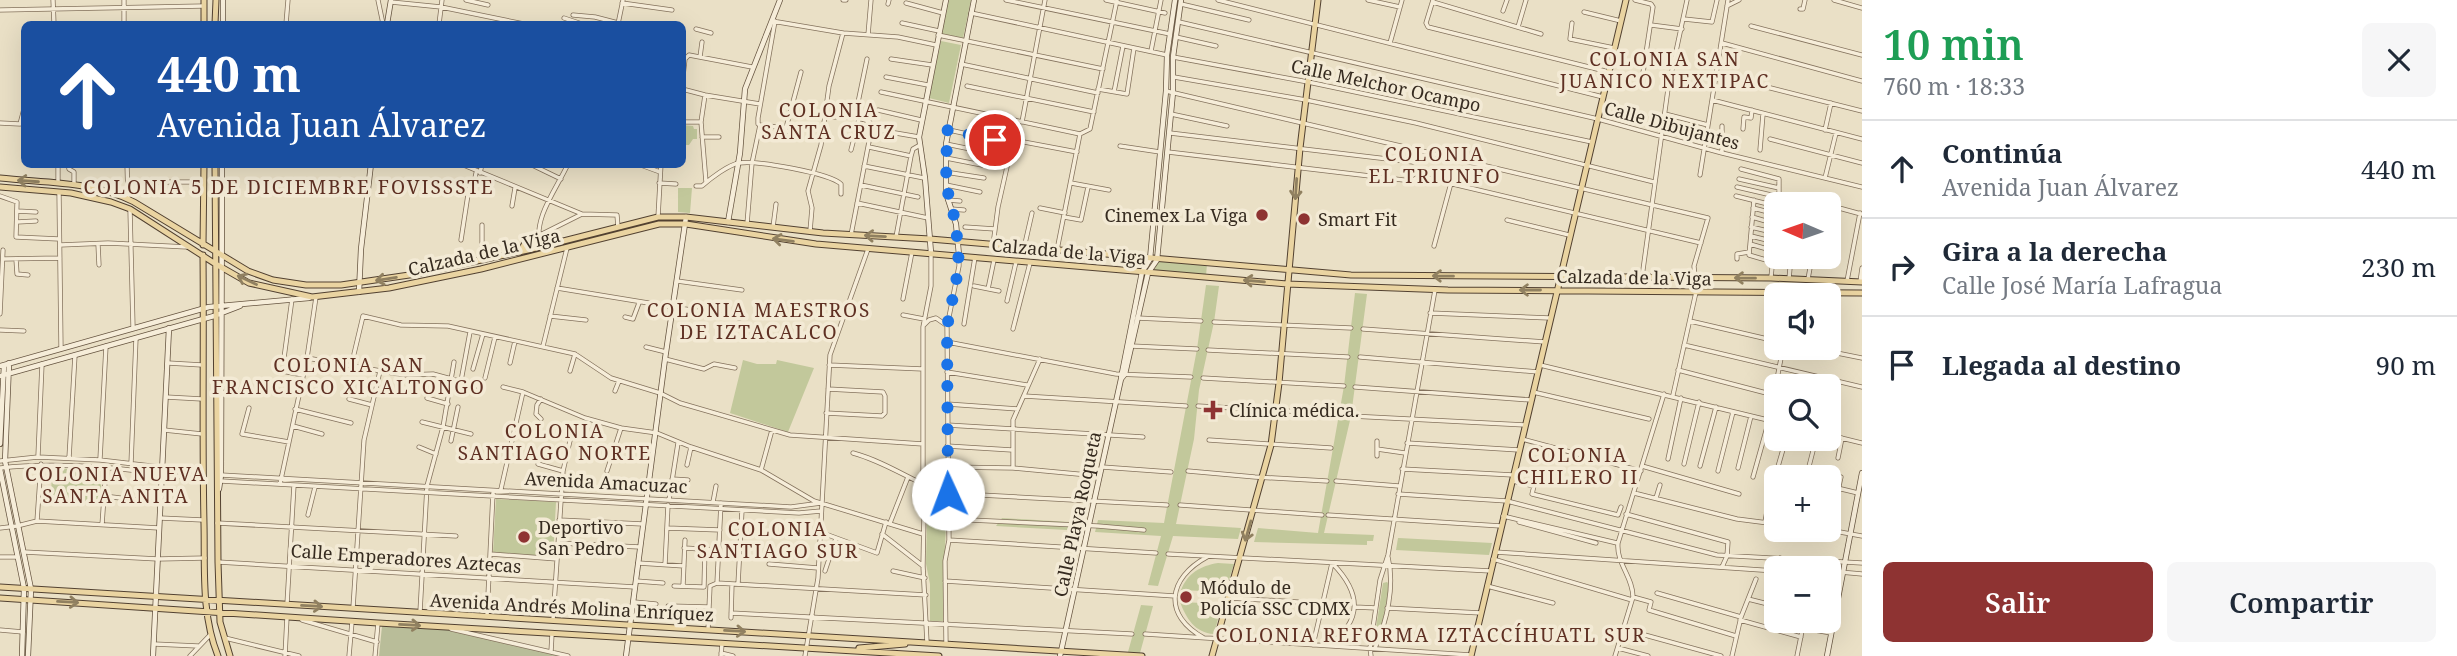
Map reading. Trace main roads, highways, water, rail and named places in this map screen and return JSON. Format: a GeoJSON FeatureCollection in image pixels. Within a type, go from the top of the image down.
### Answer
{"type":"FeatureCollection","features":[{"type":"Feature","properties":{"kind":"main road"},"geometry":{"type":"LineString","coordinates":[[215,21],[219,0]]}},
{"type":"Feature","properties":{"kind":"main road"},"geometry":{"type":"LineString","coordinates":[[1212,656],[1271,445],[1282,355],[1300,148],[1318,0]]}},
{"type":"Feature","properties":{"kind":"main road"},"geometry":{"type":"LineString","coordinates":[[1471,656],[1626,0]]}},
{"type":"Feature","properties":{"kind":"main road"},"geometry":{"type":"LineString","coordinates":[[204,3],[204,21]]}},
{"type":"Feature","properties":{"kind":"main road"},"geometry":{"type":"LineString","coordinates":[[204,168],[202,434],[206,599],[211,634],[218,656]]}},
{"type":"Feature","properties":{"kind":"main road"},"geometry":{"type":"LineString","coordinates":[[215,168],[219,600],[223,638],[230,656]]}},
{"type":"Feature","properties":{"kind":"main road","name":"Calzada de la Viga"},"geometry":{"type":"LineString","coordinates":[[0,178],[101,189],[128,199],[155,214],[248,271],[288,284],[320,286],[358,283],[659,224],[868,249],[1287,284],[1435,290],[1764,293]]}},
{"type":"Feature","properties":{"kind":"main road"},"geometry":{"type":"LineString","coordinates":[[0,187],[101,198],[130,209],[217,265]]}},
{"type":"Feature","properties":{"kind":"main road"},"geometry":{"type":"LineString","coordinates":[[150,222],[155,214]]}},
{"type":"Feature","properties":{"kind":"main road","name":"Calzada de la Viga"},"geometry":{"type":"LineString","coordinates":[[217,265],[249,283],[314,297],[359,292],[542,254],[608,234],[618,227],[658,217],[687,217],[823,233],[957,241],[1351,275],[1771,278],[1861,282]]}},
{"type":"Feature","properties":{"kind":"main road"},"geometry":{"type":"LineString","coordinates":[[822,244],[823,233]]}},
{"type":"Feature","properties":{"kind":"main road"},"geometry":{"type":"LineString","coordinates":[[520,252],[525,243],[536,238]]}},
{"type":"Feature","properties":{"kind":"main road"},"geometry":{"type":"LineString","coordinates":[[1207,277],[1209,262]]}},
{"type":"Feature","properties":{"kind":"main road"},"geometry":{"type":"LineString","coordinates":[[1418,289],[1419,275]]}},
{"type":"Feature","properties":{"kind":"main road","name":"Calzada de la Viga"},"geometry":{"type":"LineString","coordinates":[[1841,293],[1862,293]]}},
{"type":"Feature","properties":{"kind":"main road","name":"Avenida Andrés Molina Enríquez"},"geometry":{"type":"LineString","coordinates":[[0,587],[946,644],[1060,654],[1142,656]]}},
{"type":"Feature","properties":{"kind":"main road"},"geometry":{"type":"LineString","coordinates":[[107,593],[107,604]]}},
{"type":"Feature","properties":{"kind":"main road","name":"Avenida Andrés Molina Enríquez"},"geometry":{"type":"LineString","coordinates":[[0,598],[378,624],[937,656]]}},
{"type":"Feature","properties":{"kind":"main road"},"geometry":{"type":"LineString","coordinates":[[839,650],[925,643]]}},
{"type":"Feature","properties":{"kind":"place","name":"Cinemex La Viga"},"geometry":{"type":"Point","coordinates":[1262,215]}},
{"type":"Feature","properties":{"kind":"place","name":"Smart Fit"},"geometry":{"type":"Point","coordinates":[1304,219]}},
{"type":"Feature","properties":{"kind":"place","name":"Clínica médica."},"geometry":{"type":"Point","coordinates":[1213,410]}},
{"type":"Feature","properties":{"kind":"place","name":"Deportivo San Pedro"},"geometry":{"type":"Point","coordinates":[524,537]}},
{"type":"Feature","properties":{"kind":"place","name":"Módulo de Policía SSC CDMX"},"geometry":{"type":"Point","coordinates":[1186,597]}},
{"type":"Feature","properties":{"kind":"district","name":"COLONIA SAN JUANICO NEXTIPAC"},"geometry":{"type":"Point","coordinates":[1665,70]}},
{"type":"Feature","properties":{"kind":"district","name":"COLONIA SANTA CRUZ"},"geometry":{"type":"Point","coordinates":[829,121]}},
{"type":"Feature","properties":{"kind":"district","name":"COLONIA EL TRIUNFO"},"geometry":{"type":"Point","coordinates":[1435,165]}},
{"type":"Feature","properties":{"kind":"district","name":"COLONIA 5 DE DICIEMBRE FOVISSSTE"},"geometry":{"type":"Point","coordinates":[289,187]}},
{"type":"Feature","properties":{"kind":"district","name":"COLONIA MAESTROS DE IZTACALCO"},"geometry":{"type":"Point","coordinates":[759,321]}},
{"type":"Feature","properties":{"kind":"district","name":"COLONIA SAN FRANCISCO XICALTONGO"},"geometry":{"type":"Point","coordinates":[349,376]}},
{"type":"Feature","properties":{"kind":"district","name":"COLONIA SANTIAGO NORTE"},"geometry":{"type":"Point","coordinates":[555,442]}},
{"type":"Feature","properties":{"kind":"district","name":"COLONIA CHILERO II"},"geometry":{"type":"Point","coordinates":[1578,466]}},
{"type":"Feature","properties":{"kind":"district","name":"COLONIA NUEVA SANTA ANITA"},"geometry":{"type":"Point","coordinates":[116,485]}},
{"type":"Feature","properties":{"kind":"district","name":"COLONIA SANTIAGO SUR"},"geometry":{"type":"Point","coordinates":[778,540]}},
{"type":"Feature","properties":{"kind":"district","name":"COLONIA REFORMA IZTACCÍHUATL SUR"},"geometry":{"type":"Point","coordinates":[1431,635]}}]}
